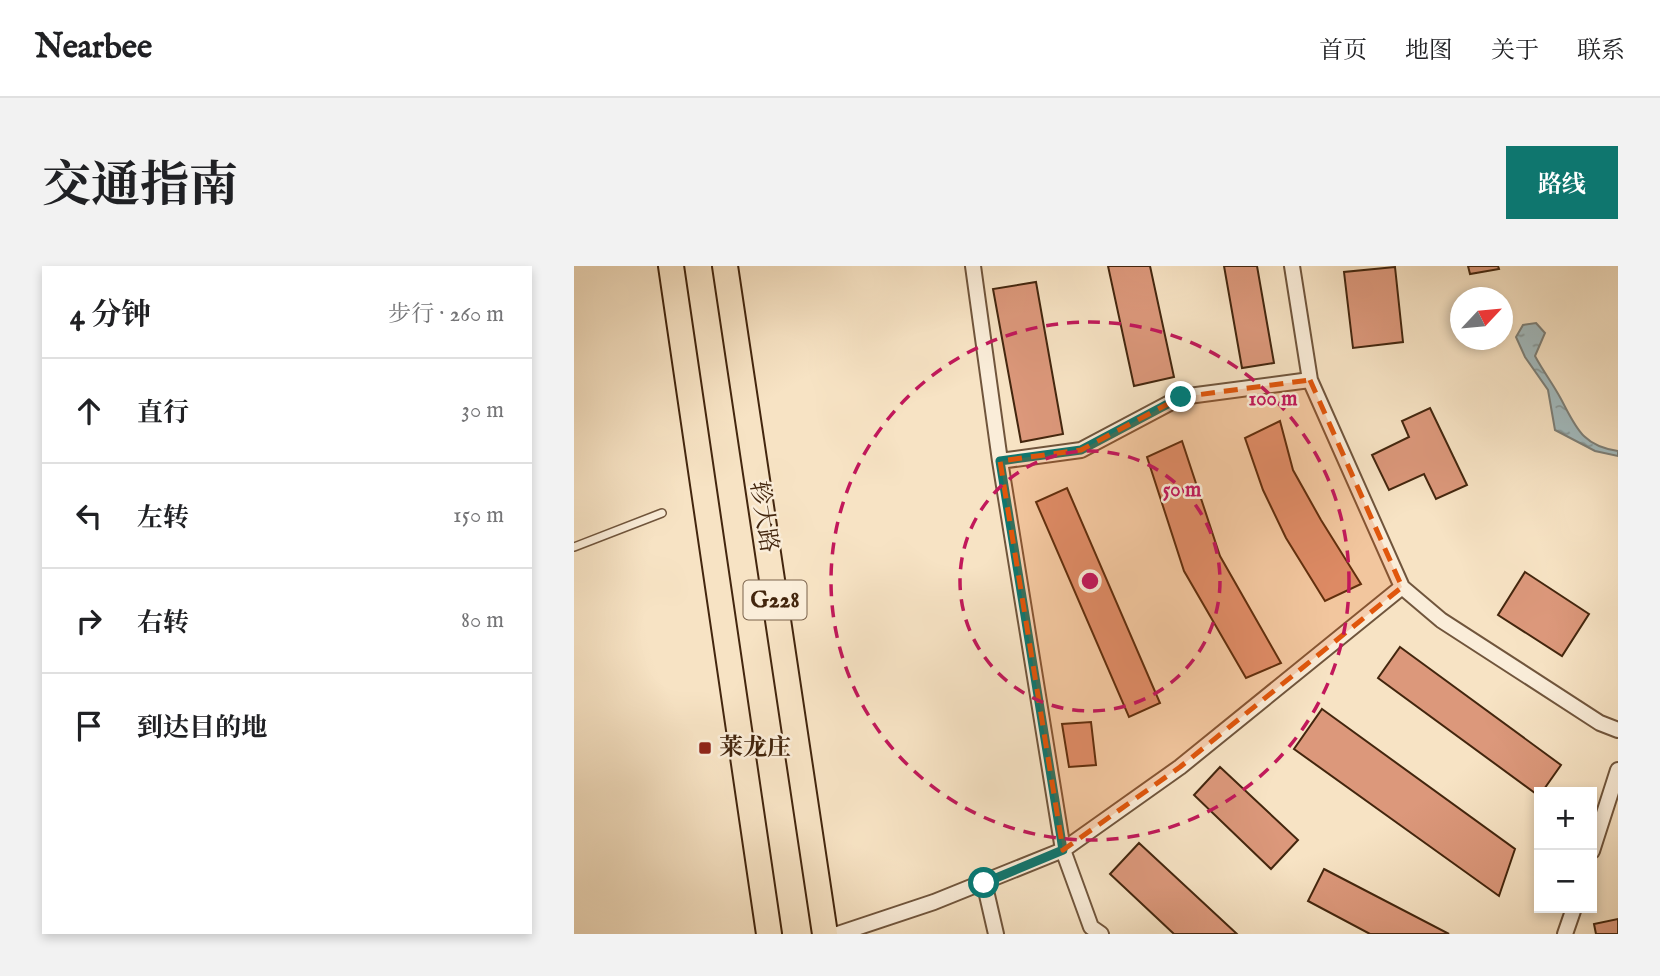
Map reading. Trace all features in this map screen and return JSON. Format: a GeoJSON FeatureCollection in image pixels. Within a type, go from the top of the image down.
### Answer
{"type":"FeatureCollection","features":[{"type":"Feature","properties":{"kind":"highway","name":"G228"},"geometry":{"type":"LineString","coordinates":[[671,266],[769,934]]}},
{"type":"Feature","properties":{"kind":"highway","name":"轸大路"},"geometry":{"type":"LineString","coordinates":[[725,266],[825,934]]}},
{"type":"Feature","properties":{"kind":"street"},"geometry":{"type":"LineString","coordinates":[[973,266],[1000,461],[1063,850],[1091,927],[1101,934]]}},
{"type":"Feature","properties":{"kind":"street"},"geometry":{"type":"LineString","coordinates":[[1292,266],[1310,380],[1402,587],[1441,620],[1600,723],[1618,730]]}},
{"type":"Feature","properties":{"kind":"street"},"geometry":{"type":"LineString","coordinates":[[1000,461],[1081,450],[1181,397],[1310,380]]}},
{"type":"Feature","properties":{"kind":"street"},"geometry":{"type":"LineString","coordinates":[[838,934],[934,902],[1063,850],[1180,767],[1402,587]]}},
{"type":"Feature","properties":{"kind":"street"},"geometry":{"type":"LineString","coordinates":[[1592,850],[1618,770]]}},
{"type":"Feature","properties":{"kind":"street"},"geometry":{"type":"LineString","coordinates":[[984,883],[996,934]]}},
{"type":"Feature","properties":{"kind":"street"},"geometry":{"type":"LineString","coordinates":[[1565,934],[1572,913]]}},
{"type":"Feature","properties":{"kind":"lane"},"geometry":{"type":"LineString","coordinates":[[574,547],[662,513]]}},
{"type":"Feature","properties":{"kind":"highlighted area"},"geometry":{"type":"Polygon","coordinates":[[[1310,380],[1402,587],[1180,767],[1063,850],[1000,461],[1081,450],[1181,397],[1310,380]]]}},
{"type":"Feature","properties":{"kind":"water"},"geometry":{"type":"Polygon","coordinates":[[[1536,323],[1545,333],[1535,356],[1576,426],[1588,440],[1618,451],[1618,456],[1595,451],[1555,430],[1548,390],[1525,357],[1516,337],[1523,325],[1536,323]]]}},
{"type":"Feature","properties":{"kind":"building"},"geometry":{"type":"Polygon","coordinates":[[[1108,266],[1150,266],[1174,377],[1134,386],[1108,266]]]}},
{"type":"Feature","properties":{"kind":"building"},"geometry":{"type":"Polygon","coordinates":[[[1224,266],[1257,266],[1274,363],[1242,368],[1224,266]]]}},
{"type":"Feature","properties":{"kind":"building"},"geometry":{"type":"Polygon","coordinates":[[[1468,266],[1498,266],[1499,269],[1470,274],[1468,266]]]}},
{"type":"Feature","properties":{"kind":"building"},"geometry":{"type":"Polygon","coordinates":[[[1395,267],[1403,342],[1353,348],[1344,272],[1395,267]]]}},
{"type":"Feature","properties":{"kind":"building"},"geometry":{"type":"Polygon","coordinates":[[[1036,282],[1063,434],[1021,442],[993,289],[1036,282]]]}},
{"type":"Feature","properties":{"kind":"building"},"geometry":{"type":"Polygon","coordinates":[[[1430,408],[1467,485],[1436,499],[1424,474],[1389,490],[1372,455],[1409,437],[1402,421],[1430,408]]]}},
{"type":"Feature","properties":{"kind":"building"},"geometry":{"type":"Polygon","coordinates":[[[1280,421],[1293,470],[1361,584],[1325,601],[1286,538],[1263,490],[1245,438],[1280,421]]]}},
{"type":"Feature","properties":{"kind":"building"},"geometry":{"type":"Polygon","coordinates":[[[1182,441],[1220,556],[1281,663],[1246,678],[1184,571],[1147,457],[1182,441]]]}},
{"type":"Feature","properties":{"kind":"building"},"geometry":{"type":"Polygon","coordinates":[[[1067,488],[1160,703],[1129,717],[1036,502],[1067,488]]]}},
{"type":"Feature","properties":{"kind":"building"},"geometry":{"type":"Polygon","coordinates":[[[1525,572],[1589,614],[1562,656],[1498,615],[1525,572]]]}},
{"type":"Feature","properties":{"kind":"building"},"geometry":{"type":"Polygon","coordinates":[[[1400,647],[1561,765],[1546,787],[1534,787],[1534,792],[1378,678],[1400,647]]]}},
{"type":"Feature","properties":{"kind":"building"},"geometry":{"type":"Polygon","coordinates":[[[1322,709],[1515,849],[1499,896],[1294,749],[1322,709]]]}},
{"type":"Feature","properties":{"kind":"building"},"geometry":{"type":"Polygon","coordinates":[[[1091,722],[1096,765],[1069,767],[1062,724],[1091,722]]]}},
{"type":"Feature","properties":{"kind":"building"},"geometry":{"type":"Polygon","coordinates":[[[1220,767],[1298,840],[1271,869],[1194,795],[1220,767]]]}},
{"type":"Feature","properties":{"kind":"building"},"geometry":{"type":"Polygon","coordinates":[[[1139,843],[1237,934],[1174,934],[1110,874],[1139,843]]]}},
{"type":"Feature","properties":{"kind":"building"},"geometry":{"type":"Polygon","coordinates":[[[1324,869],[1449,934],[1370,934],[1308,901],[1324,869]]]}},
{"type":"Feature","properties":{"kind":"building"},"geometry":{"type":"Polygon","coordinates":[[[1618,919],[1618,934],[1596,934],[1594,924],[1618,919]]]}},
{"type":"Feature","properties":{"kind":"place","name":"莱龙庄"},"geometry":{"type":"Point","coordinates":[705,748]}},
{"type":"Feature","properties":{"kind":"route"},"geometry":{"type":"LineString","coordinates":[[984,883],[1063,850],[1000,461],[1081,450],[1181,397]]}}]}
